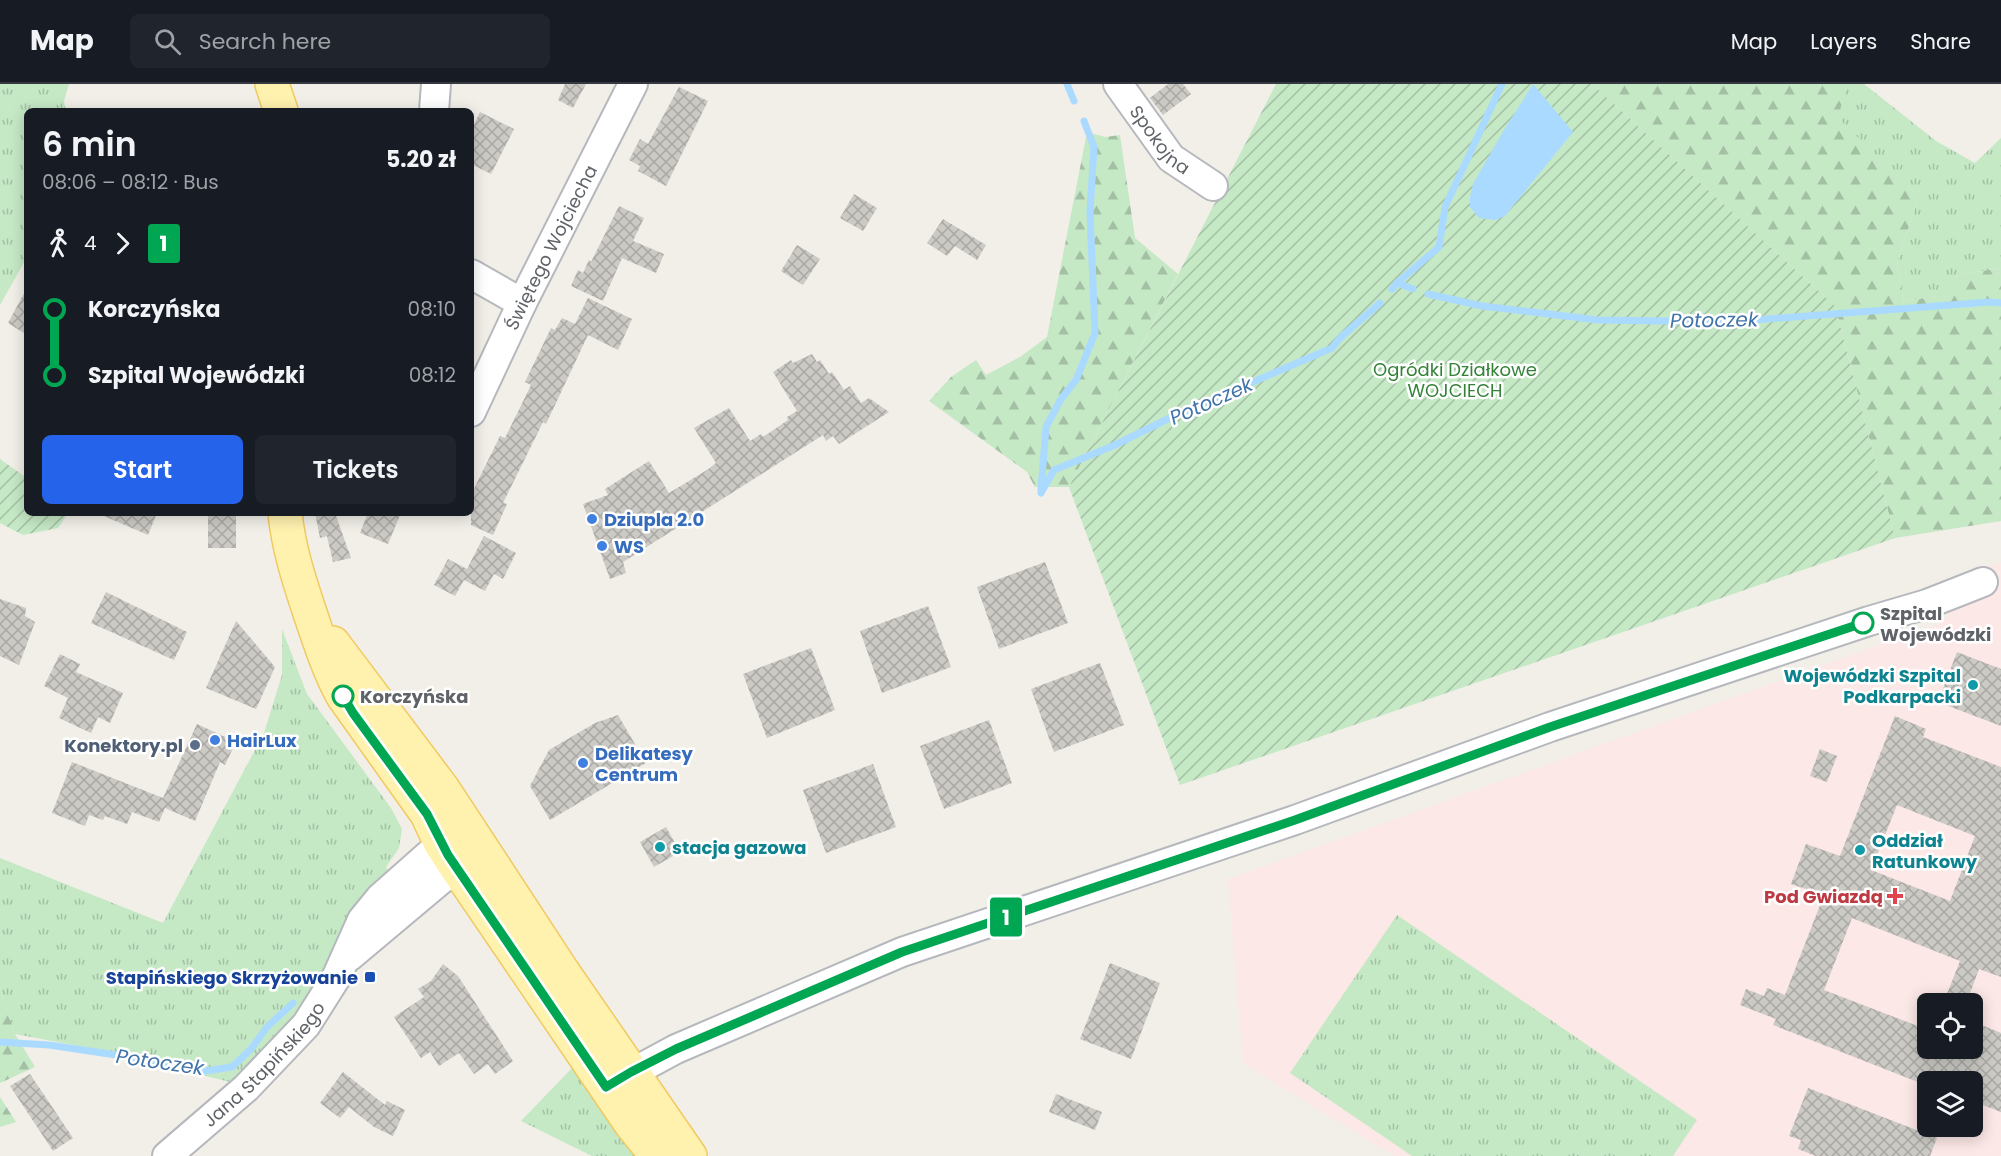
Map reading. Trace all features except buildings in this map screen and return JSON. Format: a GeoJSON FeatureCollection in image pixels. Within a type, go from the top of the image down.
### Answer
{"type":"FeatureCollection","features":[{"type":"Feature","properties":{"kind":"main road"},"geometry":{"type":"LineString","coordinates":[[272,84],[280,108]]}},
{"type":"Feature","properties":{"kind":"main road"},"geometry":{"type":"LineString","coordinates":[[285,516],[293,565],[333,678],[353,713],[427,814],[448,855],[618,1079],[690,1156]]}},
{"type":"Feature","properties":{"kind":"main road"},"geometry":{"type":"LineString","coordinates":[[308,606],[348,664],[443,789],[474,836],[618,1079],[657,1156]]}},
{"type":"Feature","properties":{"kind":"street"},"geometry":{"type":"LineString","coordinates":[[435,108],[436,84]]}},
{"type":"Feature","properties":{"kind":"street","name":"Świętego Wojciecha"},"geometry":{"type":"LineString","coordinates":[[474,406],[522,303],[633,84]]}},
{"type":"Feature","properties":{"kind":"street","name":"Spokojna"},"geometry":{"type":"LineString","coordinates":[[1119,84],[1172,158],[1213,186]]}},
{"type":"Feature","properties":{"kind":"street"},"geometry":{"type":"LineString","coordinates":[[474,276],[522,303]]}},
{"type":"Feature","properties":{"kind":"street"},"geometry":{"type":"LineString","coordinates":[[618,1079],[676,1049],[902,952],[1295,820],[1550,727],[1869,621],[1927,604],[1983,582]]}},
{"type":"Feature","properties":{"kind":"street","name":"Jana Stapińskiego"},"geometry":{"type":"LineString","coordinates":[[167,1156],[224,1109],[288,1045],[318,1008],[346,959],[362,920],[370,908],[411,870],[448,855],[474,836]]}},
{"type":"Feature","properties":{"kind":"shaded area"},"geometry":{"type":"Polygon","coordinates":[[[2001,562],[2001,1156],[1394,1156],[1243,1063],[1228,879],[1943,622],[1957,603],[1951,579],[2001,562]]]}},
{"type":"Feature","properties":{"kind":"green space"},"geometry":{"type":"Polygon","coordinates":[[[0,84],[69,84],[64,101],[65,108],[24,108],[24,262],[0,305],[0,84]]]}},
{"type":"Feature","properties":{"kind":"green space","name":"Ogródki Działkowe WOJCIECH"},"geometry":{"type":"Polygon","coordinates":[[[1276,84],[1592,84],[1835,306],[1895,538],[1180,785],[1069,487],[1276,84]]]}},
{"type":"Feature","properties":{"kind":"green space"},"geometry":{"type":"Polygon","coordinates":[[[1592,84],[1847,84],[1838,118],[1919,197],[1897,261],[1904,300],[1951,296],[1957,275],[2001,268],[2001,521],[1895,538],[1835,306],[1592,84]]]}},
{"type":"Feature","properties":{"kind":"green space"},"geometry":{"type":"Polygon","coordinates":[[[1847,84],[1864,84],[1936,141],[1975,163],[2001,138],[2001,268],[1957,275],[1952,296],[1904,300],[1897,261],[1919,197],[1837,118],[1847,84]]]}},
{"type":"Feature","properties":{"kind":"green space"},"geometry":{"type":"Polygon","coordinates":[[[1087,132],[1105,137],[1120,135],[1135,238],[1178,274],[1069,487],[1035,487],[1027,472],[929,401],[951,377],[976,360],[986,375],[1020,357],[1047,337],[1087,132]]]}},
{"type":"Feature","properties":{"kind":"green space"},"geometry":{"type":"Polygon","coordinates":[[[0,459],[24,476],[24,516],[66,516],[58,528],[23,535],[0,523],[0,459]]]}},
{"type":"Feature","properties":{"kind":"green space"},"geometry":{"type":"Polygon","coordinates":[[[282,629],[307,694],[391,808],[402,829],[399,848],[386,867],[391,874],[299,1014],[234,1083],[105,1051],[15,1034],[0,988],[0,858],[163,923],[264,733],[282,675],[282,629]]]}},
{"type":"Feature","properties":{"kind":"green space"},"geometry":{"type":"Polygon","coordinates":[[[1397,915],[1697,1120],[1673,1156],[1412,1156],[1290,1073],[1397,915]]]}},
{"type":"Feature","properties":{"kind":"green space"},"geometry":{"type":"Polygon","coordinates":[[[0,988],[15,1034],[35,1067],[0,1083],[0,988]]]}},
{"type":"Feature","properties":{"kind":"green space"},"geometry":{"type":"Polygon","coordinates":[[[573,1067],[640,1156],[592,1156],[521,1121],[573,1067]]]}},
{"type":"Feature","properties":{"kind":"green space"},"geometry":{"type":"Polygon","coordinates":[[[0,1097],[16,1122],[0,1127],[0,1097]]]}},
{"type":"Feature","properties":{"kind":"water"},"geometry":{"type":"Polygon","coordinates":[[[1533,84],[1573,132],[1505,216],[1496,220],[1479,218],[1470,207],[1473,184],[1533,84]]]}},
{"type":"Feature","properties":{"kind":"waterway"},"geometry":{"type":"LineString","coordinates":[[1067,84],[1074,101]]}},
{"type":"Feature","properties":{"kind":"waterway"},"geometry":{"type":"LineString","coordinates":[[1397,283],[1439,247],[1445,207],[1502,84]]}},
{"type":"Feature","properties":{"kind":"waterway"},"geometry":{"type":"LineString","coordinates":[[1041,490],[1046,427],[1061,399],[1076,380],[1095,333],[1090,212],[1094,147],[1084,121]]}},
{"type":"Feature","properties":{"kind":"waterway","name":"Potoczek"},"geometry":{"type":"LineString","coordinates":[[1392,289],[1397,283],[1413,289]]}},
{"type":"Feature","properties":{"kind":"waterway","name":"Potoczek"},"geometry":{"type":"LineString","coordinates":[[1428,294],[1482,306],[1598,320],[1729,322],[1989,302],[2001,303]]}},
{"type":"Feature","properties":{"kind":"waterway","name":"Potoczek"},"geometry":{"type":"LineString","coordinates":[[1041,493],[1054,470],[1332,348],[1340,338],[1380,303]]}},
{"type":"Feature","properties":{"kind":"waterway","name":"Potoczek"},"geometry":{"type":"LineString","coordinates":[[0,1042],[49,1045],[170,1063],[205,1071],[232,1067],[251,1049],[267,1027],[293,1003]]}},
{"type":"Feature","properties":{"kind":"bus line","name":"1"},"geometry":{"type":"LineString","coordinates":[[343,696],[427,814],[448,855],[606,1087],[676,1049],[902,952],[1295,820],[1550,727],[1863,623]]}},
{"type":"Feature","properties":{"kind":"place","name":"Dziupla 2.0"},"geometry":{"type":"Point","coordinates":[592,519]}},
{"type":"Feature","properties":{"kind":"place","name":"WS"},"geometry":{"type":"Point","coordinates":[602,546]}},
{"type":"Feature","properties":{"kind":"place","name":"Szpital Wojewódzki"},"geometry":{"type":"Point","coordinates":[1863,623]}},
{"type":"Feature","properties":{"kind":"place","name":"Wojewódzki Szpital Podkarpacki"},"geometry":{"type":"Point","coordinates":[1973,685]}},
{"type":"Feature","properties":{"kind":"place","name":"Korczyńska"},"geometry":{"type":"Point","coordinates":[343,696]}},
{"type":"Feature","properties":{"kind":"place","name":"HairLux"},"geometry":{"type":"Point","coordinates":[215,740]}},
{"type":"Feature","properties":{"kind":"place","name":"Konektory.pl"},"geometry":{"type":"Point","coordinates":[195,745]}},
{"type":"Feature","properties":{"kind":"place","name":"Delikatesy Centrum"},"geometry":{"type":"Point","coordinates":[583,763]}},
{"type":"Feature","properties":{"kind":"place","name":"stacja gazowa"},"geometry":{"type":"Point","coordinates":[660,847]}},
{"type":"Feature","properties":{"kind":"place","name":"Oddział Ratunkowy"},"geometry":{"type":"Point","coordinates":[1860,850]}},
{"type":"Feature","properties":{"kind":"place","name":"Pod Gwiazdą"},"geometry":{"type":"Point","coordinates":[1895,896]}},
{"type":"Feature","properties":{"kind":"place","name":"Stapińskiego Skrzyżowanie"},"geometry":{"type":"Point","coordinates":[370,977]}}]}
